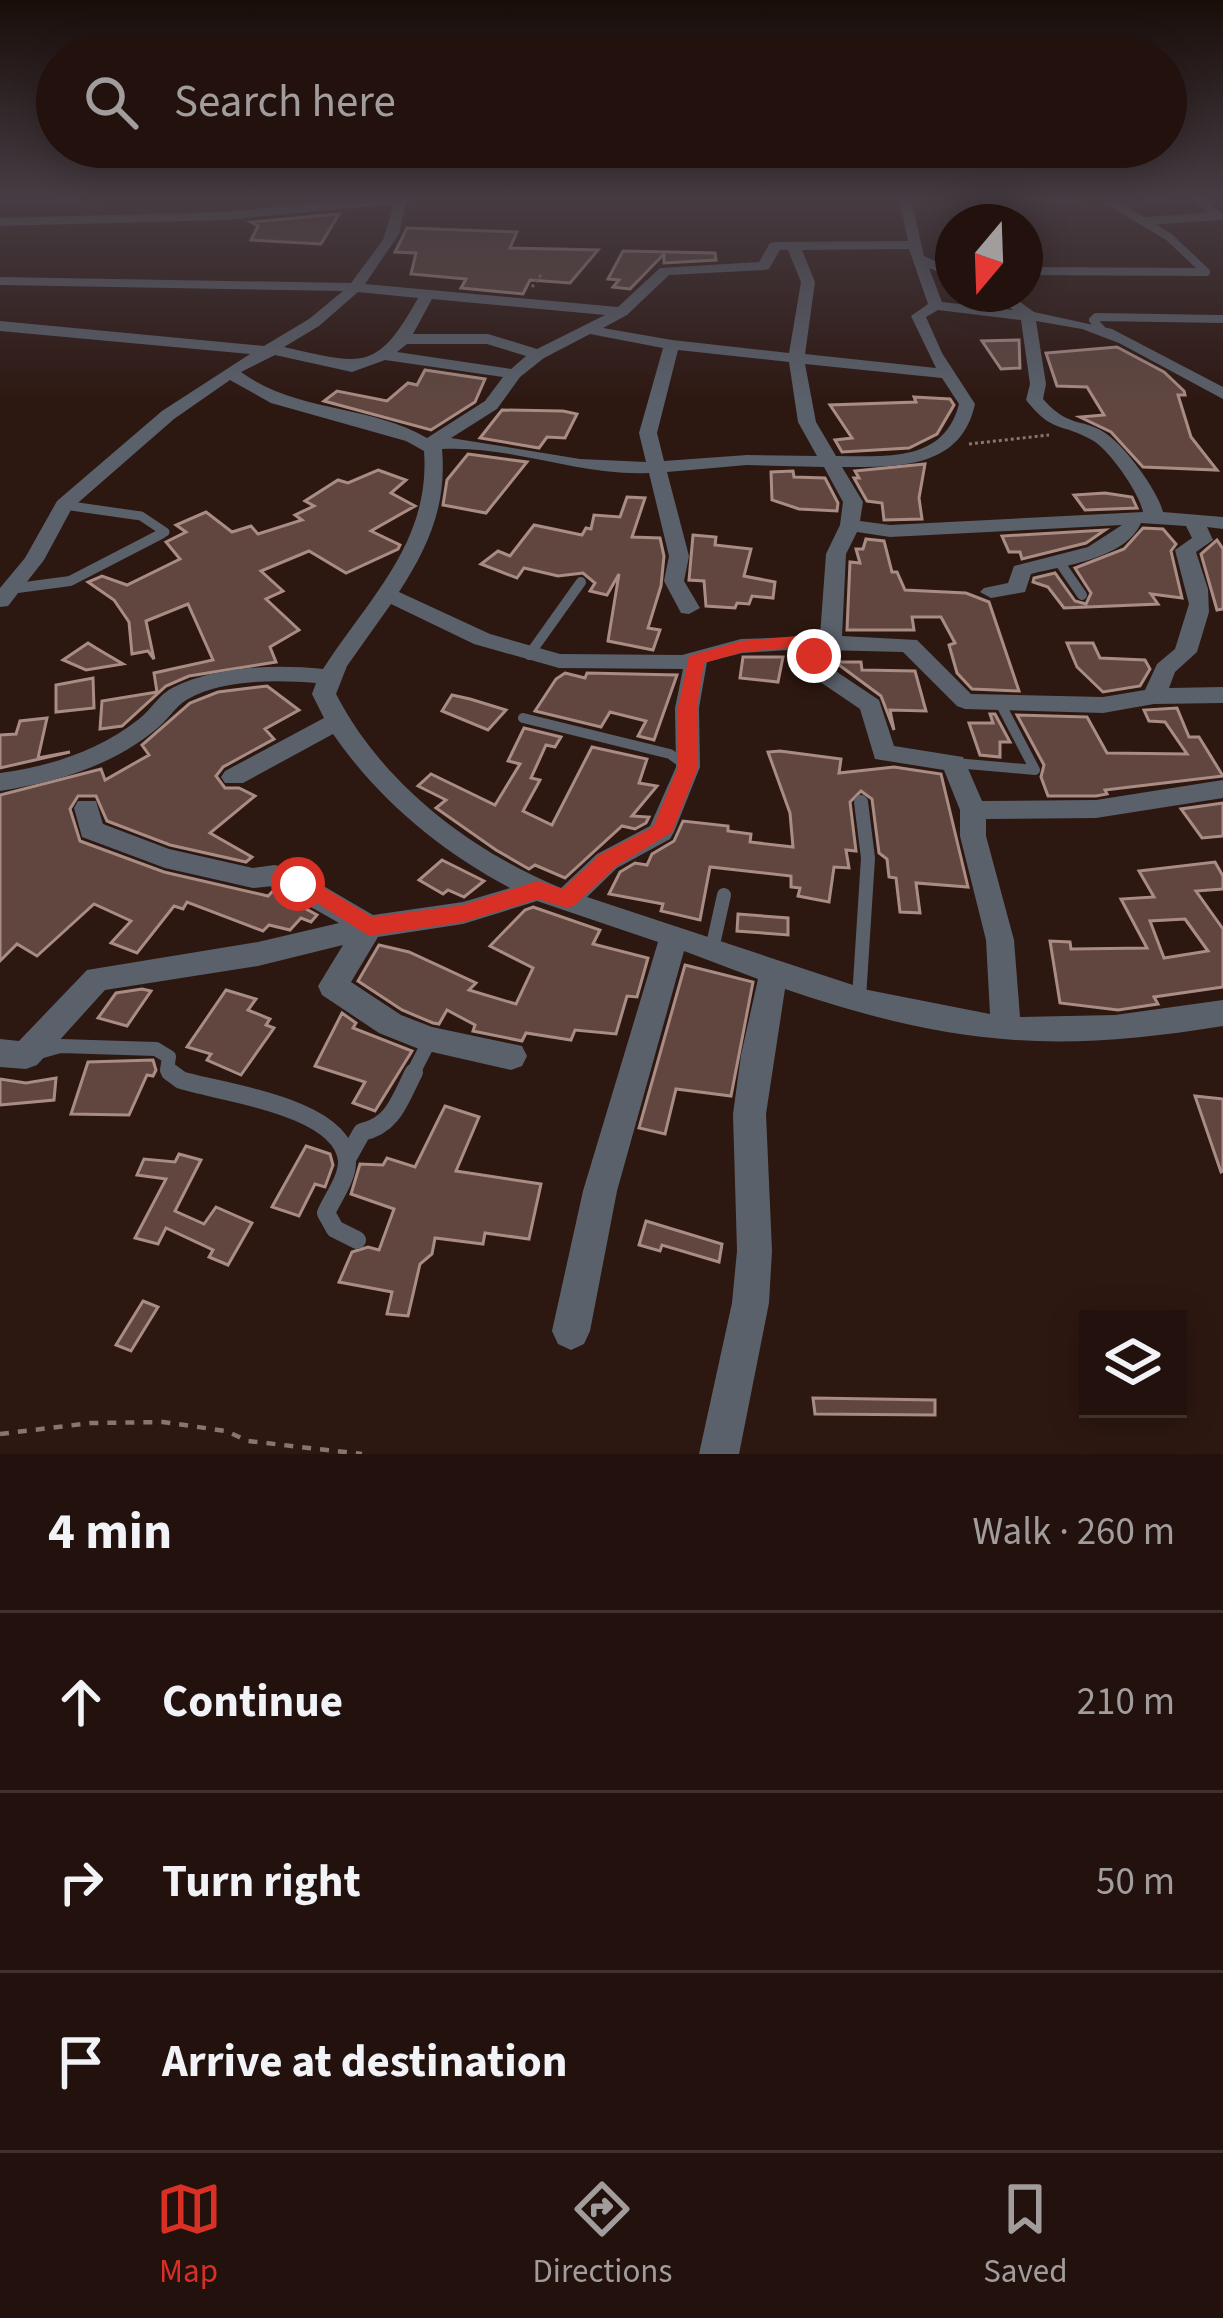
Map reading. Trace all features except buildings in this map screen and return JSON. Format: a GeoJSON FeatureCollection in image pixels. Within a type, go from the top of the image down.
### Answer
{"type":"FeatureCollection","features":[{"type":"Feature","properties":{"kind":"street"},"geometry":{"type":"LineString","coordinates":[[4,594],[34,560],[64,505],[168,415],[230,372],[272,351],[358,289],[372,267]]}},
{"type":"Feature","properties":{"kind":"street"},"geometry":{"type":"LineString","coordinates":[[429,444],[491,405],[514,374],[538,355],[622,312],[661,273],[751,267]]}},
{"type":"Feature","properties":{"kind":"street"},"geometry":{"type":"LineString","coordinates":[[802,267],[808,282],[796,359],[808,422],[853,502],[850,525],[836,554],[818,670],[872,705],[884,754],[954,764],[973,810],[973,836],[1000,940],[1006,1029]]}},
{"type":"Feature","properties":{"kind":"street"},"geometry":{"type":"LineString","coordinates":[[923,267],[935,302]]}},
{"type":"Feature","properties":{"kind":"street"},"geometry":{"type":"LineString","coordinates":[[0,281],[220,281],[528,300],[622,312]]}},
{"type":"Feature","properties":{"kind":"street"},"geometry":{"type":"LineString","coordinates":[[0,326],[198,341],[352,368],[384,356],[403,339],[427,295]]}},
{"type":"Feature","properties":{"kind":"street"},"geometry":{"type":"LineString","coordinates":[[230,372],[273,398],[429,444],[495,448],[572,464],[654,468],[743,460],[834,462],[928,451],[947,444],[967,404],[918,316],[935,306]]}},
{"type":"Feature","properties":{"kind":"street"},"geometry":{"type":"LineString","coordinates":[[1016,312],[1103,332],[1157,352],[1223,394]]}},
{"type":"Feature","properties":{"kind":"street"},"geometry":{"type":"LineString","coordinates":[[991,592],[1018,588],[1021,570],[1060,562],[1121,537],[1143,518],[1150,496],[1101,437],[1054,422],[1034,400],[1038,384],[1027,313]]}},
{"type":"Feature","properties":{"kind":"street"},"geometry":{"type":"LineString","coordinates":[[592,330],[672,345],[948,374]]}},
{"type":"Feature","properties":{"kind":"street"},"geometry":{"type":"LineString","coordinates":[[403,339],[488,339],[538,355]]}},
{"type":"Feature","properties":{"kind":"street"},"geometry":{"type":"LineString","coordinates":[[672,345],[648,433],[680,556],[674,580],[688,608]]}},
{"type":"Feature","properties":{"kind":"street"},"geometry":{"type":"LineString","coordinates":[[384,356],[514,374]]}},
{"type":"Feature","properties":{"kind":"street"},"geometry":{"type":"LineString","coordinates":[[429,444],[435,467],[427,523],[417,550],[329,677],[324,694],[335,722],[364,760],[417,812],[552,894],[859,998],[1006,1029],[1142,1028],[1223,1013]]}},
{"type":"Feature","properties":{"kind":"street"},"geometry":{"type":"LineString","coordinates":[[850,525],[890,531],[1143,518],[1223,523]]}},
{"type":"Feature","properties":{"kind":"street"},"geometry":{"type":"LineString","coordinates":[[1154,696],[1165,669],[1186,652],[1187,632],[1198,612],[1198,588],[1185,550],[1203,540],[1194,522]]}},
{"type":"Feature","properties":{"kind":"street"},"geometry":{"type":"LineString","coordinates":[[386,594],[482,639],[559,662],[696,660],[741,646],[821,641],[909,645],[965,700],[1103,705],[1154,696],[1223,695]]}},
{"type":"Feature","properties":{"kind":"street"},"geometry":{"type":"LineString","coordinates":[[13,1054],[97,979],[258,954],[369,927],[463,914],[552,894],[661,832],[688,767],[687,707],[696,660]]}},
{"type":"Feature","properties":{"kind":"street"},"geometry":{"type":"LineString","coordinates":[[0,782],[77,768],[147,725],[181,694],[254,676],[298,672],[329,677]]}},
{"type":"Feature","properties":{"kind":"street"},"geometry":{"type":"LineString","coordinates":[[234,777],[335,722]]}},
{"type":"Feature","properties":{"kind":"street"},"geometry":{"type":"LineString","coordinates":[[973,810],[1096,809],[1223,789]]}},
{"type":"Feature","properties":{"kind":"street"},"geometry":{"type":"LineString","coordinates":[[87,808],[91,830],[113,842],[253,878],[275,875],[369,927]]}},
{"type":"Feature","properties":{"kind":"street"},"geometry":{"type":"LineString","coordinates":[[369,927],[333,986],[390,1024],[430,1040],[511,1056]]}},
{"type":"Feature","properties":{"kind":"street"},"geometry":{"type":"LineString","coordinates":[[571,1331],[600,1191],[674,936]]}},
{"type":"Feature","properties":{"kind":"street"},"geometry":{"type":"LineString","coordinates":[[719,1454],[753,1286],[750,1131],[760,1027],[775,971]]}},
{"type":"Feature","properties":{"kind":"lane"},"geometry":{"type":"LineString","coordinates":[[1043,271],[1207,272],[1201,267]]}},
{"type":"Feature","properties":{"kind":"lane"},"geometry":{"type":"LineString","coordinates":[[1103,332],[1093,320],[1096,317],[1223,319]]}},
{"type":"Feature","properties":{"kind":"lane"},"geometry":{"type":"LineString","coordinates":[[4,594],[70,581],[164,532],[141,516],[64,505]]}},
{"type":"Feature","properties":{"kind":"lane"},"geometry":{"type":"LineString","coordinates":[[1060,562],[1082,595]]}},
{"type":"Feature","properties":{"kind":"lane"},"geometry":{"type":"LineString","coordinates":[[529,655],[581,582]]}},
{"type":"Feature","properties":{"kind":"lane"},"geometry":{"type":"LineString","coordinates":[[954,764],[1035,770],[1024,746],[1013,737],[999,701]]}},
{"type":"Feature","properties":{"kind":"lane"},"geometry":{"type":"LineString","coordinates":[[523,718],[670,754],[688,767]]}},
{"type":"Feature","properties":{"kind":"lane"},"geometry":{"type":"LineString","coordinates":[[859,998],[868,858],[861,802]]}},
{"type":"Feature","properties":{"kind":"lane"},"geometry":{"type":"LineString","coordinates":[[712,950],[724,896]]}},
{"type":"Feature","properties":{"kind":"lane"},"geometry":{"type":"LineString","coordinates":[[348,1158],[362,1132],[382,1128],[389,1120],[430,1040]]}},
{"type":"Feature","properties":{"kind":"lane"},"geometry":{"type":"LineString","coordinates":[[13,1054],[60,1046],[157,1049],[169,1057],[167,1070],[181,1080],[318,1119],[344,1141],[348,1158],[346,1174],[326,1213],[335,1229],[358,1240]]}},
{"type":"Feature","properties":{"kind":"path"},"geometry":{"type":"LineString","coordinates":[[528,300],[541,275]]}},
{"type":"Feature","properties":{"kind":"path"},"geometry":{"type":"LineString","coordinates":[[928,451],[1080,432]]}},
{"type":"Feature","properties":{"kind":"path"},"geometry":{"type":"LineString","coordinates":[[0,1434],[54,1423],[154,1422],[236,1433],[248,1441],[362,1454]]}},
{"type":"Feature","properties":{"kind":"route"},"geometry":{"type":"LineString","coordinates":[[298,884],[369,927],[463,914],[538,890],[567,899],[607,861],[661,832],[688,767],[687,707],[696,660],[741,646],[811,641],[814,656]]}}]}
